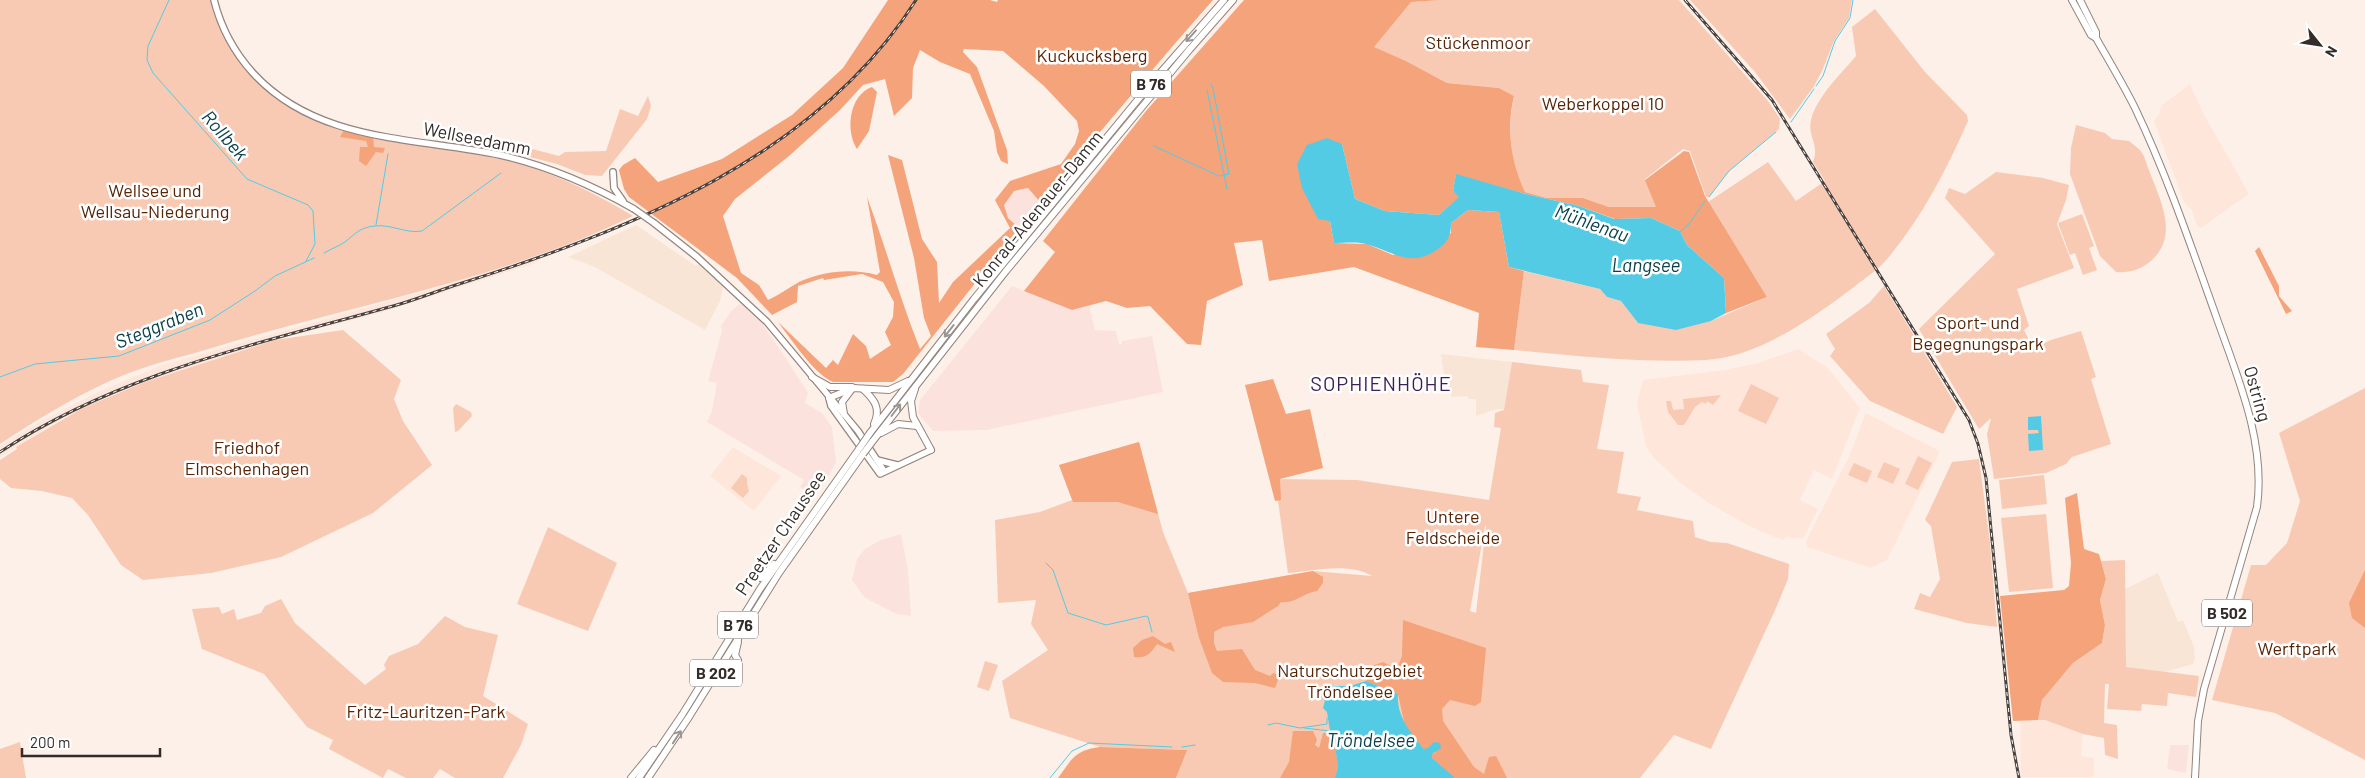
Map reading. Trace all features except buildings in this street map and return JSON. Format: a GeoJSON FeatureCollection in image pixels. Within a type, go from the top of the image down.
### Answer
{"type":"FeatureCollection","features":[{"type":"Feature","properties":{"kind":"main road","name":"Wellseedamm"},"geometry":{"type":"LineString","coordinates":[[214,0],[224,29],[239,56],[266,87],[302,111],[354,130],[404,141],[492,154],[530,164],[574,178],[626,205],[654,223],[697,256],[766,322],[844,414],[878,460],[882,473]]}},
{"type":"Feature","properties":{"kind":"main road","name":"Konrad-Adenauer-Damm"},"geometry":{"type":"LineString","coordinates":[[872,437],[910,380],[1154,80],[1224,0]]}},
{"type":"Feature","properties":{"kind":"main road","name":"Konrad-Adenauer-Damm"},"geometry":{"type":"LineString","coordinates":[[872,437],[1120,132],[1233,0]]}},
{"type":"Feature","properties":{"kind":"main road","name":"Ostring"},"geometry":{"type":"LineString","coordinates":[[2072,0],[2091,35],[2096,38],[2134,106],[2166,178],[2249,414],[2258,475],[2256,507],[2201,700],[2195,778]]}},
{"type":"Feature","properties":{"kind":"main road","name":"Ostring"},"geometry":{"type":"LineString","coordinates":[[2080,0],[2096,32],[2096,38]]}},
{"type":"Feature","properties":{"kind":"main road"},"geometry":{"type":"LineString","coordinates":[[613,172],[614,188],[626,205]]}},
{"type":"Feature","properties":{"kind":"main road"},"geometry":{"type":"LineString","coordinates":[[812,377],[830,387],[845,386],[889,390],[910,380]]}},
{"type":"Feature","properties":{"kind":"main road"},"geometry":{"type":"LineString","coordinates":[[882,473],[931,450],[922,431],[917,426],[911,405],[917,382]]}},
{"type":"Feature","properties":{"kind":"main road"},"geometry":{"type":"LineString","coordinates":[[829,398],[853,388]]}},
{"type":"Feature","properties":{"kind":"main road"},"geometry":{"type":"LineString","coordinates":[[844,414],[842,402],[853,388]]}},
{"type":"Feature","properties":{"kind":"main road"},"geometry":{"type":"LineString","coordinates":[[863,389],[872,397],[877,406],[877,417],[872,437]]}},
{"type":"Feature","properties":{"kind":"main road","name":"Wellseedamm"},"geometry":{"type":"LineString","coordinates":[[829,398],[831,406],[882,473]]}},
{"type":"Feature","properties":{"kind":"main road"},"geometry":{"type":"LineString","coordinates":[[872,437],[898,424],[917,426]]}},
{"type":"Feature","properties":{"kind":"main road","name":"Preetzer Chaussee"},"geometry":{"type":"LineString","coordinates":[[639,778],[665,741],[780,561],[872,437]]}},
{"type":"Feature","properties":{"kind":"main road","name":"Preetzer Chaussee"},"geometry":{"type":"LineString","coordinates":[[648,778],[664,756],[791,555],[861,451]]}},
{"type":"Feature","properties":{"kind":"main road"},"geometry":{"type":"LineString","coordinates":[[878,460],[898,465]]}},
{"type":"Feature","properties":{"kind":"main road"},"geometry":{"type":"LineString","coordinates":[[761,578],[771,566],[780,561]]}},
{"type":"Feature","properties":{"kind":"main road"},"geometry":{"type":"LineString","coordinates":[[738,660],[736,652],[743,629]]}},
{"type":"Feature","properties":{"kind":"main road"},"geometry":{"type":"LineString","coordinates":[[631,778],[654,750],[665,741]]}},
{"type":"Feature","properties":{"kind":"main road"},"geometry":{"type":"LineString","coordinates":[[653,778],[664,756]]}},
{"type":"Feature","properties":{"kind":"shaded area"},"geometry":{"type":"Polygon","coordinates":[[[2190,84],[2202,111],[2249,194],[2201,228],[2197,225],[2191,209],[2184,202],[2154,121],[2159,115],[2161,106],[2190,84]]]}},
{"type":"Feature","properties":{"kind":"shaded area"},"geometry":{"type":"Polygon","coordinates":[[[1028,188],[1040,202],[1040,210],[1026,227],[1019,228],[1008,218],[1004,204],[1014,191],[1028,188]]]}},
{"type":"Feature","properties":{"kind":"shaded area"},"geometry":{"type":"Polygon","coordinates":[[[636,225],[696,266],[699,264],[723,287],[720,301],[705,330],[595,267],[568,257],[636,225]]]}},
{"type":"Feature","properties":{"kind":"shaded area"},"geometry":{"type":"Polygon","coordinates":[[[536,257],[538,262],[383,312],[275,340],[145,382],[63,418],[0,457],[0,446],[39,422],[98,392],[162,365],[443,286],[536,257]]]}},
{"type":"Feature","properties":{"kind":"shaded area"},"geometry":{"type":"Polygon","coordinates":[[[1012,286],[1072,310],[1089,306],[1095,330],[1116,331],[1119,345],[1122,344],[1122,341],[1152,336],[1163,392],[987,430],[933,431],[918,413],[920,400],[1012,286]]]}},
{"type":"Feature","properties":{"kind":"shaded area"},"geometry":{"type":"Polygon","coordinates":[[[741,303],[761,322],[787,360],[808,393],[805,403],[822,413],[832,427],[836,463],[815,497],[800,487],[804,480],[707,422],[712,411],[717,383],[708,381],[722,331],[721,326],[732,310],[741,303]]]}},
{"type":"Feature","properties":{"kind":"shaded area"},"geometry":{"type":"Polygon","coordinates":[[[1798,349],[1828,368],[1860,408],[1832,479],[1814,470],[1800,500],[1818,509],[1803,539],[1787,537],[1782,540],[1751,527],[1710,504],[1683,485],[1654,458],[1646,446],[1637,403],[1643,380],[1725,370],[1758,363],[1798,349]]]}},
{"type":"Feature","properties":{"kind":"shaded area"},"geometry":{"type":"Polygon","coordinates":[[[1441,354],[1512,362],[1505,409],[1497,409],[1476,416],[1476,399],[1469,399],[1467,396],[1451,397],[1450,388],[1446,389],[1441,354]]]}},
{"type":"Feature","properties":{"kind":"shaded area"},"geometry":{"type":"Polygon","coordinates":[[[1866,413],[1940,451],[1887,560],[1871,568],[1807,547],[1806,541],[1849,457],[1866,413]]]}},
{"type":"Feature","properties":{"kind":"shaded area"},"geometry":{"type":"Polygon","coordinates":[[[733,447],[781,476],[754,511],[710,476],[733,447]]]}},
{"type":"Feature","properties":{"kind":"shaded area"},"geometry":{"type":"Polygon","coordinates":[[[901,534],[908,570],[911,616],[897,614],[864,597],[852,580],[857,559],[865,549],[881,540],[901,534]]]}},
{"type":"Feature","properties":{"kind":"shaded area"},"geometry":{"type":"Polygon","coordinates":[[[2158,573],[2178,622],[2183,620],[2194,647],[2195,659],[2193,664],[2164,672],[2126,667],[2125,589],[2158,573]]]}},
{"type":"Feature","properties":{"kind":"shaded area"},"geometry":{"type":"Polygon","coordinates":[[[2045,720],[2083,734],[2081,756],[2094,758],[2094,777],[2021,777],[2020,721],[2045,720]]]}},
{"type":"Feature","properties":{"kind":"shaded area"},"geometry":{"type":"Polygon","coordinates":[[[2170,745],[2189,745],[2186,773],[2167,769],[2170,745]]]}},
{"type":"Feature","properties":{"kind":"green space","name":"Wellsee und Wellsau-Niederung"},"geometry":{"type":"Polygon","coordinates":[[[0,0],[210,0],[224,37],[246,70],[275,97],[306,117],[341,130],[377,139],[490,157],[527,166],[582,188],[633,216],[532,258],[479,275],[139,369],[79,396],[0,444],[0,0]]]}},
{"type":"Feature","properties":{"kind":"green space","name":"Kuckucksberg"},"geometry":{"type":"Polygon","coordinates":[[[888,0],[990,0],[997,2],[998,0],[1213,0],[1040,202],[1028,188],[1014,191],[1004,205],[1008,218],[1019,228],[903,374],[893,382],[833,382],[811,364],[778,322],[826,368],[833,360],[838,365],[853,334],[866,346],[870,359],[891,345],[885,332],[893,317],[894,302],[883,282],[862,274],[824,280],[823,278],[798,286],[797,302],[772,315],[737,278],[629,197],[624,189],[619,170],[623,165],[635,158],[658,182],[722,159],[792,115],[843,68],[888,0]],[[964,49],[963,52],[977,67],[1007,150],[1008,164],[1001,161],[997,152],[994,131],[970,74],[940,62],[920,50],[913,68],[912,98],[894,116],[885,79],[863,85],[840,110],[789,156],[735,199],[723,216],[741,273],[759,285],[768,300],[799,282],[818,275],[848,271],[877,275],[880,272],[867,197],[920,349],[931,336],[924,318],[914,258],[888,155],[902,160],[922,239],[937,262],[939,303],[953,282],[1010,228],[995,200],[1010,181],[1061,164],[1075,144],[1079,131],[1077,121],[1044,86],[1003,51],[964,49]]]}},
{"type":"Feature","properties":{"kind":"green space"},"geometry":{"type":"Polygon","coordinates":[[[1244,0],[1442,0],[1411,2],[1374,47],[1406,61],[1447,83],[1499,88],[1514,96],[1510,121],[1511,145],[1516,169],[1525,192],[1547,198],[1583,198],[1609,207],[1656,207],[1645,180],[1684,151],[1689,152],[1705,196],[1767,297],[1726,313],[1724,278],[1687,245],[1680,231],[1651,218],[1615,219],[1579,206],[1526,194],[1456,175],[1453,191],[1460,197],[1439,215],[1385,211],[1355,199],[1342,144],[1330,221],[1334,243],[1367,244],[1393,255],[1451,233],[1451,223],[1468,210],[1499,212],[1509,267],[1524,271],[1514,350],[1476,347],[1479,313],[1354,267],[1269,281],[1262,240],[1234,243],[1243,285],[1207,301],[1201,345],[1187,344],[1150,306],[1127,308],[1106,301],[1072,310],[1024,291],[1055,252],[1043,241],[1146,111],[1244,0]]]}},
{"type":"Feature","properties":{"kind":"green space","name":"Weberkoppel 10"},"geometry":{"type":"Polygon","coordinates":[[[1442,0],[1679,0],[1768,101],[1780,119],[1779,129],[1729,171],[1709,197],[1706,197],[1690,151],[1683,149],[1645,179],[1657,207],[1609,207],[1583,198],[1547,198],[1525,192],[1516,169],[1511,145],[1510,133],[1514,96],[1499,88],[1447,83],[1406,61],[1373,47],[1411,2],[1442,0]]]}},
{"type":"Feature","properties":{"kind":"green space"},"geometry":{"type":"Polygon","coordinates":[[[1690,0],[1852,0],[1849,18],[1834,41],[1822,71],[1814,86],[1790,119],[1755,72],[1690,0]]]}},
{"type":"Feature","properties":{"kind":"green space"},"geometry":{"type":"Polygon","coordinates":[[[1875,9],[1925,72],[1967,115],[1968,121],[1923,209],[1888,258],[1880,266],[1821,311],[1785,334],[1746,352],[1726,357],[1682,361],[1634,360],[1514,350],[1524,271],[1600,289],[1607,297],[1621,301],[1638,323],[1711,321],[1767,297],[1708,202],[1768,162],[1796,201],[1825,181],[1813,162],[1815,151],[1810,126],[1811,120],[1818,102],[1856,56],[1852,27],[1875,9]]]}},
{"type":"Feature","properties":{"kind":"green space"},"geometry":{"type":"Polygon","coordinates":[[[872,87],[877,92],[869,131],[857,149],[851,133],[851,114],[858,98],[864,91],[872,87]]]}},
{"type":"Feature","properties":{"kind":"green space"},"geometry":{"type":"Polygon","coordinates":[[[648,96],[651,106],[647,119],[602,176],[585,175],[557,164],[487,146],[488,142],[517,145],[559,156],[565,152],[606,151],[620,109],[638,116],[648,96]]]}},
{"type":"Feature","properties":{"kind":"green space"},"geometry":{"type":"Polygon","coordinates":[[[2076,125],[2105,133],[2112,139],[2129,141],[2144,156],[2159,196],[2166,223],[2161,249],[2152,260],[2139,268],[2126,272],[2116,272],[2100,256],[2070,174],[2071,148],[2076,125]]]}},
{"type":"Feature","properties":{"kind":"green space"},"geometry":{"type":"Polygon","coordinates":[[[344,130],[373,136],[374,147],[385,148],[383,153],[376,152],[366,166],[359,161],[360,147],[368,147],[366,141],[340,137],[344,130]]]}},
{"type":"Feature","properties":{"kind":"green space","name":"Sport- und Begegnungspark"},"geometry":{"type":"Polygon","coordinates":[[[1996,172],[2043,178],[2069,185],[2066,200],[2057,224],[2074,268],[2017,289],[2029,326],[2024,330],[2028,338],[2020,354],[2051,340],[2081,331],[2096,377],[2091,379],[2111,444],[2072,457],[2066,464],[2046,473],[1994,479],[1987,434],[1991,418],[1979,429],[1919,329],[1995,254],[1945,198],[1949,188],[1965,194],[1996,172]]]}},
{"type":"Feature","properties":{"kind":"green space"},"geometry":{"type":"Polygon","coordinates":[[[2082,214],[2094,246],[2089,248],[2097,270],[2083,275],[2075,253],[2070,255],[2058,223],[2082,214]]]}},
{"type":"Feature","properties":{"kind":"green space"},"geometry":{"type":"Polygon","coordinates":[[[2259,247],[2279,286],[2279,296],[2292,311],[2286,314],[2255,251],[2259,247]]]}},
{"type":"Feature","properties":{"kind":"green space"},"geometry":{"type":"Polygon","coordinates":[[[1884,286],[1957,407],[1943,434],[1870,401],[1830,356],[1835,349],[1826,334],[1869,303],[1884,286]]]}},
{"type":"Feature","properties":{"kind":"green space","name":"Friedhof Elmschenhagen"},"geometry":{"type":"Polygon","coordinates":[[[343,330],[401,380],[394,399],[403,421],[432,465],[373,513],[281,557],[211,573],[143,580],[121,565],[88,515],[72,498],[42,491],[11,488],[0,479],[0,460],[17,449],[16,447],[81,409],[145,382],[275,340],[343,330]]]}},
{"type":"Feature","properties":{"kind":"green space"},"geometry":{"type":"Polygon","coordinates":[[[1512,362],[1581,370],[1583,382],[1609,385],[1597,449],[1624,452],[1617,493],[1641,497],[1637,510],[1693,521],[1695,537],[1711,542],[1727,543],[1789,564],[1788,579],[1776,608],[1711,749],[1674,735],[1640,778],[1176,778],[1186,750],[1100,747],[1010,718],[1002,681],[1048,650],[1031,624],[1036,600],[998,603],[995,520],[1040,512],[1072,500],[1059,465],[1139,442],[1163,532],[1188,593],[1313,571],[1372,576],[1353,569],[1342,568],[1288,573],[1275,479],[1357,480],[1489,500],[1501,428],[1494,427],[1495,413],[1504,410],[1512,362]],[[1486,526],[1470,611],[1476,613],[1486,526]]]}},
{"type":"Feature","properties":{"kind":"green space"},"geometry":{"type":"Polygon","coordinates":[[[1273,379],[1286,414],[1310,409],[1323,468],[1280,479],[1281,500],[1275,501],[1245,385],[1273,379]]]}},
{"type":"Feature","properties":{"kind":"green space"},"geometry":{"type":"Polygon","coordinates":[[[1751,384],[1779,398],[1766,424],[1738,411],[1751,384]]]}},
{"type":"Feature","properties":{"kind":"green space","name":"Werftpark"},"geometry":{"type":"Polygon","coordinates":[[[2365,388],[2365,760],[2275,713],[2212,700],[2251,565],[2266,565],[2287,543],[2300,501],[2279,433],[2365,388]]]}},
{"type":"Feature","properties":{"kind":"green space"},"geometry":{"type":"Polygon","coordinates":[[[1721,395],[1713,405],[1707,401],[1706,404],[1702,402],[1695,407],[1684,425],[1678,425],[1668,412],[1666,401],[1671,401],[1673,410],[1684,409],[1683,399],[1721,395]]]}},
{"type":"Feature","properties":{"kind":"green space"},"geometry":{"type":"Polygon","coordinates":[[[456,404],[471,412],[472,416],[455,432],[453,408],[456,404]]]}},
{"type":"Feature","properties":{"kind":"green space"},"geometry":{"type":"Polygon","coordinates":[[[1139,442],[1158,514],[1118,502],[1073,502],[1059,465],[1139,442]]]}},
{"type":"Feature","properties":{"kind":"green space"},"geometry":{"type":"Polygon","coordinates":[[[1918,456],[1932,463],[1918,490],[1905,484],[1918,456]]]}},
{"type":"Feature","properties":{"kind":"green space"},"geometry":{"type":"Polygon","coordinates":[[[1979,459],[1990,543],[1997,627],[1967,623],[1914,609],[1920,593],[1930,597],[1940,579],[1931,526],[1925,520],[1952,462],[1979,459]]]}},
{"type":"Feature","properties":{"kind":"green space"},"geometry":{"type":"Polygon","coordinates":[[[1884,462],[1900,469],[1893,484],[1877,477],[1884,462]]]}},
{"type":"Feature","properties":{"kind":"green space"},"geometry":{"type":"Polygon","coordinates":[[[1854,463],[1872,471],[1867,483],[1848,475],[1854,463]]]}},
{"type":"Feature","properties":{"kind":"green space"},"geometry":{"type":"Polygon","coordinates":[[[742,474],[747,478],[749,491],[743,498],[731,488],[742,474]]]}},
{"type":"Feature","properties":{"kind":"green space"},"geometry":{"type":"Polygon","coordinates":[[[2044,475],[2047,504],[2002,509],[1999,480],[2044,475]]]}},
{"type":"Feature","properties":{"kind":"green space"},"geometry":{"type":"Polygon","coordinates":[[[2077,493],[2084,549],[2099,554],[2106,579],[2100,600],[2105,625],[2102,643],[2073,663],[2042,700],[2038,720],[2013,721],[2000,596],[2064,590],[2069,586],[2071,563],[2065,498],[2077,493]]]}},
{"type":"Feature","properties":{"kind":"green space"},"geometry":{"type":"Polygon","coordinates":[[[2046,514],[2053,588],[2009,592],[2001,518],[2046,514]]]}},
{"type":"Feature","properties":{"kind":"green space"},"geometry":{"type":"Polygon","coordinates":[[[548,527],[617,563],[588,631],[517,604],[548,527]]]}},
{"type":"Feature","properties":{"kind":"green space"},"geometry":{"type":"Polygon","coordinates":[[[2125,560],[2126,667],[2199,676],[2196,697],[2168,693],[2167,706],[2142,704],[2141,711],[2107,709],[2109,684],[2105,684],[2104,723],[2117,725],[2118,759],[2105,755],[2104,738],[2083,734],[2045,720],[2038,720],[2042,700],[2073,663],[2102,643],[2105,625],[2100,600],[2106,579],[2101,561],[2125,560]]]}},
{"type":"Feature","properties":{"kind":"green space"},"geometry":{"type":"Polygon","coordinates":[[[2365,570],[2365,628],[2352,618],[2349,603],[2365,570]]]}},
{"type":"Feature","properties":{"kind":"green space"},"geometry":{"type":"Polygon","coordinates":[[[1313,571],[1323,577],[1323,583],[1317,591],[1295,600],[1281,602],[1278,606],[1253,622],[1223,627],[1214,632],[1214,643],[1217,651],[1242,649],[1255,670],[1270,676],[1273,673],[1277,674],[1279,677],[1275,688],[1255,683],[1223,682],[1212,673],[1199,638],[1188,593],[1313,571]]]}},
{"type":"Feature","properties":{"kind":"green space","name":"Fritz-Lauritzen-Park"},"geometry":{"type":"Polygon","coordinates":[[[281,599],[295,623],[365,685],[386,669],[384,665],[389,656],[418,644],[445,616],[465,627],[498,635],[483,696],[528,724],[521,745],[503,778],[455,778],[440,769],[433,778],[406,778],[388,769],[383,778],[329,749],[333,740],[307,727],[264,674],[202,649],[192,609],[219,607],[222,614],[234,609],[237,620],[261,613],[265,606],[281,599]]]}},
{"type":"Feature","properties":{"kind":"green space"},"geometry":{"type":"Polygon","coordinates":[[[1403,620],[1486,648],[1481,702],[1475,706],[1450,700],[1442,709],[1443,721],[1474,767],[1484,774],[1489,757],[1496,756],[1507,778],[1454,778],[1432,758],[1432,754],[1436,752],[1424,749],[1405,726],[1398,694],[1366,681],[1372,666],[1383,662],[1397,669],[1402,656],[1403,620]]]}},
{"type":"Feature","properties":{"kind":"green space"},"geometry":{"type":"Polygon","coordinates":[[[1153,636],[1165,644],[1171,642],[1175,652],[1157,644],[1147,655],[1134,657],[1133,648],[1142,640],[1153,636]]]}},
{"type":"Feature","properties":{"kind":"green space"},"geometry":{"type":"Polygon","coordinates":[[[985,661],[998,665],[989,691],[977,687],[985,661]]]}},
{"type":"Feature","properties":{"kind":"green space"},"geometry":{"type":"Polygon","coordinates":[[[1293,731],[1313,731],[1317,740],[1315,745],[1319,748],[1323,733],[1333,733],[1338,766],[1335,778],[1280,778],[1289,762],[1293,731]]]}},
{"type":"Feature","properties":{"kind":"green space"},"geometry":{"type":"Polygon","coordinates":[[[20,742],[26,778],[0,778],[0,749],[20,742]]]}},
{"type":"Feature","properties":{"kind":"green space"},"geometry":{"type":"Polygon","coordinates":[[[1100,747],[1187,750],[1176,778],[1058,778],[1079,753],[1100,747]]]}},
{"type":"Feature","properties":{"kind":"water","name":"Langsee"},"geometry":{"type":"Polygon","coordinates":[[[1327,138],[1342,144],[1355,199],[1385,211],[1439,215],[1459,197],[1453,191],[1456,174],[1526,194],[1579,206],[1614,219],[1651,218],[1680,231],[1687,245],[1724,278],[1726,313],[1711,321],[1676,330],[1638,323],[1621,301],[1607,297],[1600,289],[1509,267],[1499,212],[1468,210],[1451,223],[1450,235],[1444,244],[1420,258],[1396,255],[1361,243],[1334,243],[1330,221],[1318,219],[1302,188],[1297,164],[1307,145],[1327,138]]]}},
{"type":"Feature","properties":{"kind":"water"},"geometry":{"type":"Polygon","coordinates":[[[2041,416],[2043,450],[2029,451],[2028,434],[2039,433],[2038,430],[2028,430],[2028,417],[2041,416]]]}},
{"type":"Feature","properties":{"kind":"water","name":"Tröndelsee"},"geometry":{"type":"Polygon","coordinates":[[[1366,681],[1398,694],[1399,710],[1405,724],[1424,749],[1434,742],[1440,743],[1441,748],[1432,754],[1432,758],[1455,778],[1335,778],[1338,766],[1333,734],[1330,731],[1327,712],[1323,708],[1325,701],[1317,693],[1328,686],[1350,686],[1366,681]]]}},
{"type":"Feature","properties":{"kind":"waterway","name":"Rollbek"},"geometry":{"type":"LineString","coordinates":[[169,0],[148,46],[147,60],[153,73],[247,179],[308,205],[313,211],[315,244],[306,261]]}},
{"type":"Feature","properties":{"kind":"waterway","name":"Mühlenau"},"geometry":{"type":"LineString","coordinates":[[1816,86],[1823,76],[1835,41],[1850,18],[1853,0]]}},
{"type":"Feature","properties":{"kind":"waterway"},"geometry":{"type":"LineString","coordinates":[[1154,146],[1219,176],[1229,174],[1211,84]]}},
{"type":"Feature","properties":{"kind":"waterway","name":"Mühlenau"},"geometry":{"type":"LineString","coordinates":[[1791,122],[1814,89]]}},
{"type":"Feature","properties":{"kind":"waterway"},"geometry":{"type":"LineString","coordinates":[[1207,90],[1227,189]]}},
{"type":"Feature","properties":{"kind":"waterway","name":"Mühlenau"},"geometry":{"type":"LineString","coordinates":[[1709,197],[1729,171],[1776,132]]}},
{"type":"Feature","properties":{"kind":"waterway"},"geometry":{"type":"LineString","coordinates":[[376,225],[388,154]]}},
{"type":"Feature","properties":{"kind":"waterway","name":"Steggraben"},"geometry":{"type":"LineString","coordinates":[[324,253],[345,242],[359,231],[370,227],[387,226],[416,232],[422,231],[501,173]]}},
{"type":"Feature","properties":{"kind":"waterway","name":"Mühlenau"},"geometry":{"type":"LineString","coordinates":[[1680,232],[1689,224],[1705,201]]}},
{"type":"Feature","properties":{"kind":"waterway","name":"Steggraben"},"geometry":{"type":"LineString","coordinates":[[0,377],[35,364],[119,356],[210,320],[275,276],[314,258]]}},
{"type":"Feature","properties":{"kind":"waterway"},"geometry":{"type":"LineString","coordinates":[[1046,563],[1053,570],[1068,613],[1106,625],[1146,616],[1148,617],[1152,632]]}},
{"type":"Feature","properties":{"kind":"waterway"},"geometry":{"type":"LineString","coordinates":[[1268,725],[1276,723],[1300,728],[1327,724],[1327,718]]}},
{"type":"Feature","properties":{"kind":"waterway"},"geometry":{"type":"LineString","coordinates":[[1304,728],[1330,731]]}},
{"type":"Feature","properties":{"kind":"waterway"},"geometry":{"type":"LineString","coordinates":[[1050,778],[1072,751],[1089,743],[1172,747]]}},
{"type":"Feature","properties":{"kind":"waterway"},"geometry":{"type":"LineString","coordinates":[[1182,747],[1195,745]]}},
{"type":"Feature","properties":{"kind":"railway"},"geometry":{"type":"LineString","coordinates":[[0,452],[46,424],[143,380],[245,347],[400,304],[523,263],[588,239],[652,212],[714,181],[773,145],[827,103],[875,55],[916,0]]}},
{"type":"Feature","properties":{"kind":"railway"},"geometry":{"type":"LineString","coordinates":[[1685,0],[1772,100],[1969,420],[1978,444],[1986,478],[2011,735],[2019,778]]}},
{"type":"Feature","properties":{"kind":"district","name":"SOPHIENHÖHE"},"geometry":{"type":"Point","coordinates":[1381,384]}},
{"type":"Feature","properties":{"kind":"park label","name":"Stückenmoor"},"geometry":{"type":"Point","coordinates":[1478,43]}},
{"type":"Feature","properties":{"kind":"park label","name":"Untere Feldscheide"},"geometry":{"type":"Point","coordinates":[1453,527]}},
{"type":"Feature","properties":{"kind":"park label","name":"Naturschutzgebiet Tröndelsee"},"geometry":{"type":"Point","coordinates":[1350,681]}}]}
